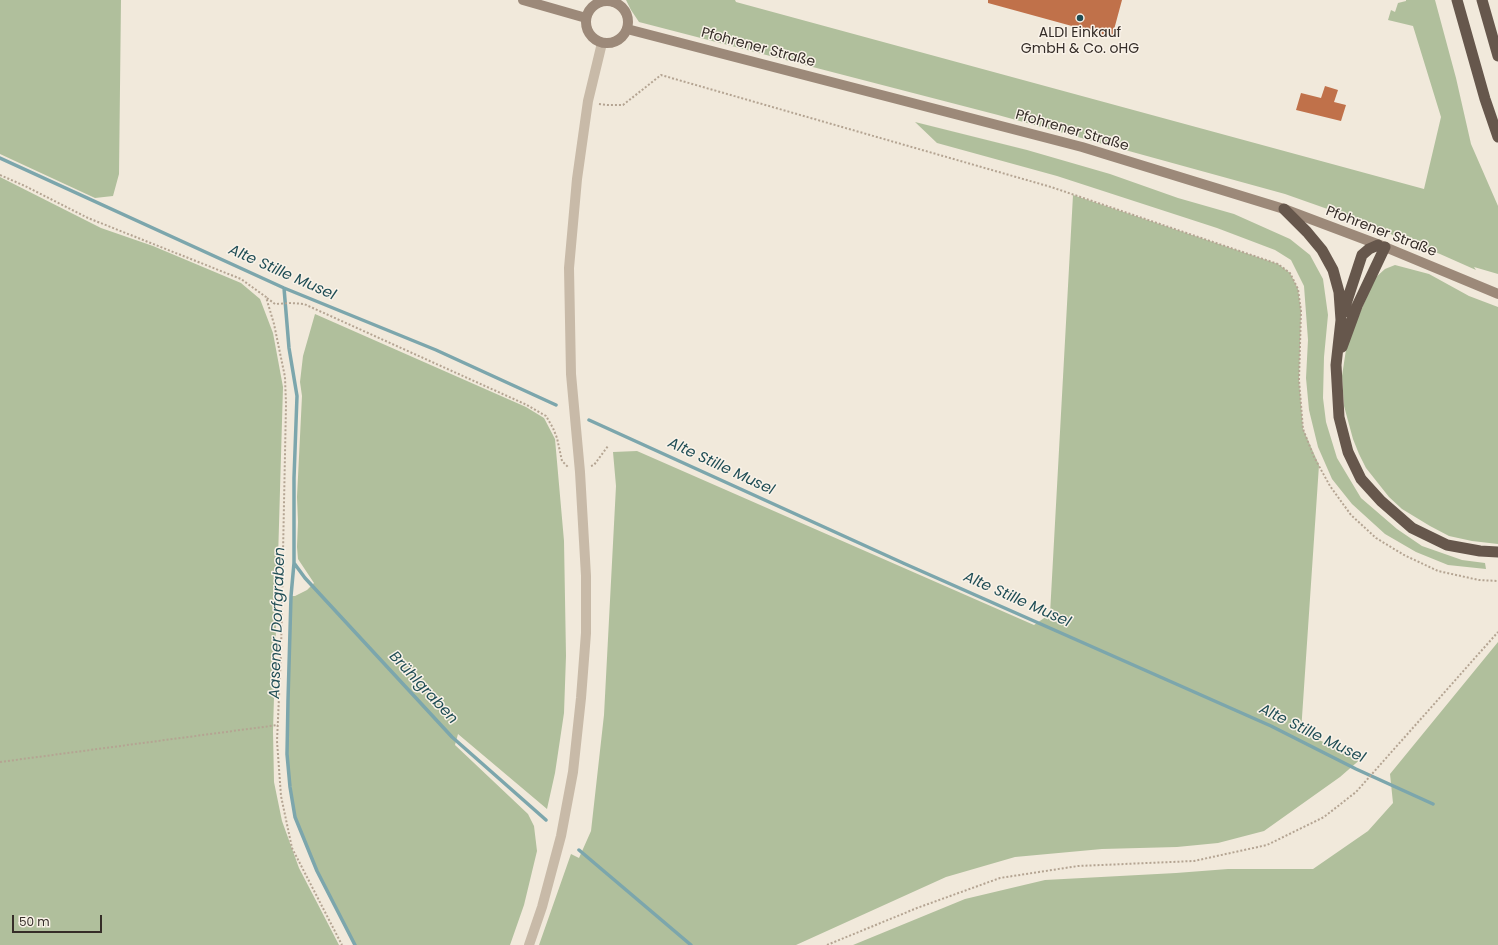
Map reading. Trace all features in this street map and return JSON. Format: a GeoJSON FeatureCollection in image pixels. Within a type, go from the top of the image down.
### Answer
{"type":"FeatureCollection","features":[{"type":"Feature","properties":{"kind":"highway"},"geometry":{"type":"LineString","coordinates":[[1457,0],[1485,99],[1498,137]]}},
{"type":"Feature","properties":{"kind":"highway"},"geometry":{"type":"LineString","coordinates":[[1482,0],[1498,56]]}},
{"type":"Feature","properties":{"kind":"highway"},"geometry":{"type":"LineString","coordinates":[[1284,209],[1307,232],[1322,250],[1333,270],[1339,292],[1341,320],[1336,365],[1339,417],[1348,452],[1362,479],[1381,501],[1412,528],[1447,544],[1480,551],[1498,552]]}},
{"type":"Feature","properties":{"kind":"highway"},"geometry":{"type":"LineString","coordinates":[[1341,320],[1362,255],[1369,249],[1381,246]]}},
{"type":"Feature","properties":{"kind":"highway"},"geometry":{"type":"LineString","coordinates":[[1336,365],[1356,306],[1381,246]]}},
{"type":"Feature","properties":{"kind":"main road"},"geometry":{"type":"LineString","coordinates":[[523,0],[586,18]]}},
{"type":"Feature","properties":{"kind":"main road"},"geometry":{"type":"LineString","coordinates":[[613,1],[626,12],[628,18],[627,29],[620,39],[608,44],[602,43],[591,36],[587,31],[586,18],[588,12],[596,4],[613,1]]}},
{"type":"Feature","properties":{"kind":"main road","name":"Pfohrener Straße"},"geometry":{"type":"LineString","coordinates":[[627,29],[1082,147],[1284,209],[1381,246],[1498,294]]}},
{"type":"Feature","properties":{"kind":"street"},"geometry":{"type":"LineString","coordinates":[[529,945],[542,907],[561,836],[573,772],[581,698],[586,633],[586,576],[580,472],[571,374],[569,268],[577,179],[588,101],[602,43]]}},
{"type":"Feature","properties":{"kind":"path"},"geometry":{"type":"LineString","coordinates":[[588,101],[607,106],[623,104],[660,75],[1051,187],[1278,264],[1290,274],[1298,289],[1301,311],[1299,380],[1303,429],[1314,457],[1330,486],[1351,515],[1376,538],[1404,555],[1438,571],[1479,580],[1498,581]]}},
{"type":"Feature","properties":{"kind":"path"},"geometry":{"type":"LineString","coordinates":[[0,175],[88,218],[241,280],[275,304],[304,304],[527,404],[546,416],[557,438]]}},
{"type":"Feature","properties":{"kind":"path"},"geometry":{"type":"LineString","coordinates":[[266,297],[274,324],[284,377],[286,404],[282,645],[277,741],[281,796],[292,848],[342,945]]}},
{"type":"Feature","properties":{"kind":"path"},"geometry":{"type":"LineString","coordinates":[[594,465],[608,446]]}},
{"type":"Feature","properties":{"kind":"path"},"geometry":{"type":"LineString","coordinates":[[827,945],[917,908],[1000,878],[1078,866],[1194,861],[1267,845],[1324,817],[1356,792],[1498,632]]}},
{"type":"Feature","properties":{"kind":"path"},"geometry":{"type":"LineString","coordinates":[[0,762],[278,725]]}},
{"type":"Feature","properties":{"kind":"green space"},"geometry":{"type":"Polygon","coordinates":[[[0,0],[121,0],[119,174],[113,196],[95,198],[0,154],[0,0]]]}},
{"type":"Feature","properties":{"kind":"green space"},"geometry":{"type":"Polygon","coordinates":[[[626,0],[735,0],[736,2],[1424,189],[1441,117],[1413,26],[1388,20],[1391,10],[1395,12],[1398,3],[1406,0],[1435,0],[1456,78],[1471,144],[1498,206],[1498,274],[1474,267],[1476,270],[1336,212],[1285,194],[998,115],[639,22],[626,0]]]}},
{"type":"Feature","properties":{"kind":"green space"},"geometry":{"type":"Polygon","coordinates":[[[915,122],[1027,150],[1110,174],[1178,198],[1234,214],[1290,239],[1310,255],[1323,279],[1328,315],[1324,357],[1323,398],[1326,422],[1337,458],[1361,498],[1397,529],[1422,546],[1462,560],[1485,563],[1486,569],[1448,565],[1416,552],[1385,534],[1352,504],[1332,479],[1318,447],[1309,410],[1306,378],[1308,340],[1304,286],[1291,260],[1275,250],[1217,228],[1057,176],[937,143],[915,122]]]}},
{"type":"Feature","properties":{"kind":"green space"},"geometry":{"type":"Polygon","coordinates":[[[0,177],[101,228],[153,246],[241,283],[260,299],[273,333],[283,387],[273,731],[274,782],[282,821],[299,868],[339,945],[0,945],[0,177]]]}},
{"type":"Feature","properties":{"kind":"green space"},"geometry":{"type":"Polygon","coordinates":[[[1073,195],[1278,264],[1290,273],[1298,289],[1301,311],[1299,380],[1303,429],[1319,465],[1301,732],[1348,753],[1363,757],[1340,777],[1264,831],[1218,843],[1177,847],[1102,849],[1015,857],[946,877],[796,945],[539,945],[571,854],[579,858],[591,831],[604,715],[616,486],[613,452],[637,451],[1034,625],[1050,614],[1073,195]]]}},
{"type":"Feature","properties":{"kind":"green space"},"geometry":{"type":"Polygon","coordinates":[[[1395,265],[1429,274],[1469,296],[1498,307],[1498,544],[1472,541],[1449,536],[1402,509],[1389,497],[1366,468],[1353,439],[1344,406],[1342,376],[1347,343],[1375,278],[1385,269],[1395,265]]]}},
{"type":"Feature","properties":{"kind":"green space"},"geometry":{"type":"Polygon","coordinates":[[[315,314],[526,407],[544,418],[555,439],[564,541],[566,656],[564,713],[555,773],[547,809],[458,734],[455,745],[528,814],[534,826],[537,851],[524,905],[510,945],[355,945],[317,871],[295,817],[287,754],[291,596],[295,596],[307,590],[314,583],[298,559],[297,497],[302,396],[300,382],[303,356],[315,314]]]}},
{"type":"Feature","properties":{"kind":"green space"},"geometry":{"type":"Polygon","coordinates":[[[1498,642],[1498,945],[853,945],[965,899],[1045,880],[1228,869],[1313,869],[1368,831],[1393,803],[1390,774],[1498,642]]]}},
{"type":"Feature","properties":{"kind":"building","name":"ALDI Einkauf GmbH & Co. oHG"},"geometry":{"type":"Polygon","coordinates":[[[988,0],[1122,0],[1112,37],[988,3],[988,0]]]}},
{"type":"Feature","properties":{"kind":"building"},"geometry":{"type":"Polygon","coordinates":[[[1325,86],[1338,90],[1334,102],[1346,105],[1341,121],[1296,110],[1301,93],[1321,98],[1325,86]]]}},
{"type":"Feature","properties":{"kind":"waterway","name":"Alte Stille Musel"},"geometry":{"type":"LineString","coordinates":[[0,158],[284,288],[436,350],[556,405]]}},
{"type":"Feature","properties":{"kind":"waterway","name":"Aasener Dorfgraben"},"geometry":{"type":"LineString","coordinates":[[284,288],[289,348],[297,396],[294,478],[294,563],[291,596],[287,754],[290,787],[295,817],[317,871],[355,945]]}},
{"type":"Feature","properties":{"kind":"waterway","name":"Alte Stille Musel"},"geometry":{"type":"LineString","coordinates":[[589,420],[903,563],[1271,726],[1356,769],[1433,804]]}},
{"type":"Feature","properties":{"kind":"waterway","name":"Brühlgraben"},"geometry":{"type":"LineString","coordinates":[[294,563],[305,578],[452,737],[546,820]]}},
{"type":"Feature","properties":{"kind":"waterway","name":"Brühlgraben"},"geometry":{"type":"LineString","coordinates":[[579,850],[691,945]]}},
{"type":"Feature","properties":{"kind":"place","name":"ALDI Einkauf GmbH & Co. oHG"},"geometry":{"type":"Point","coordinates":[1080,18]}}]}
